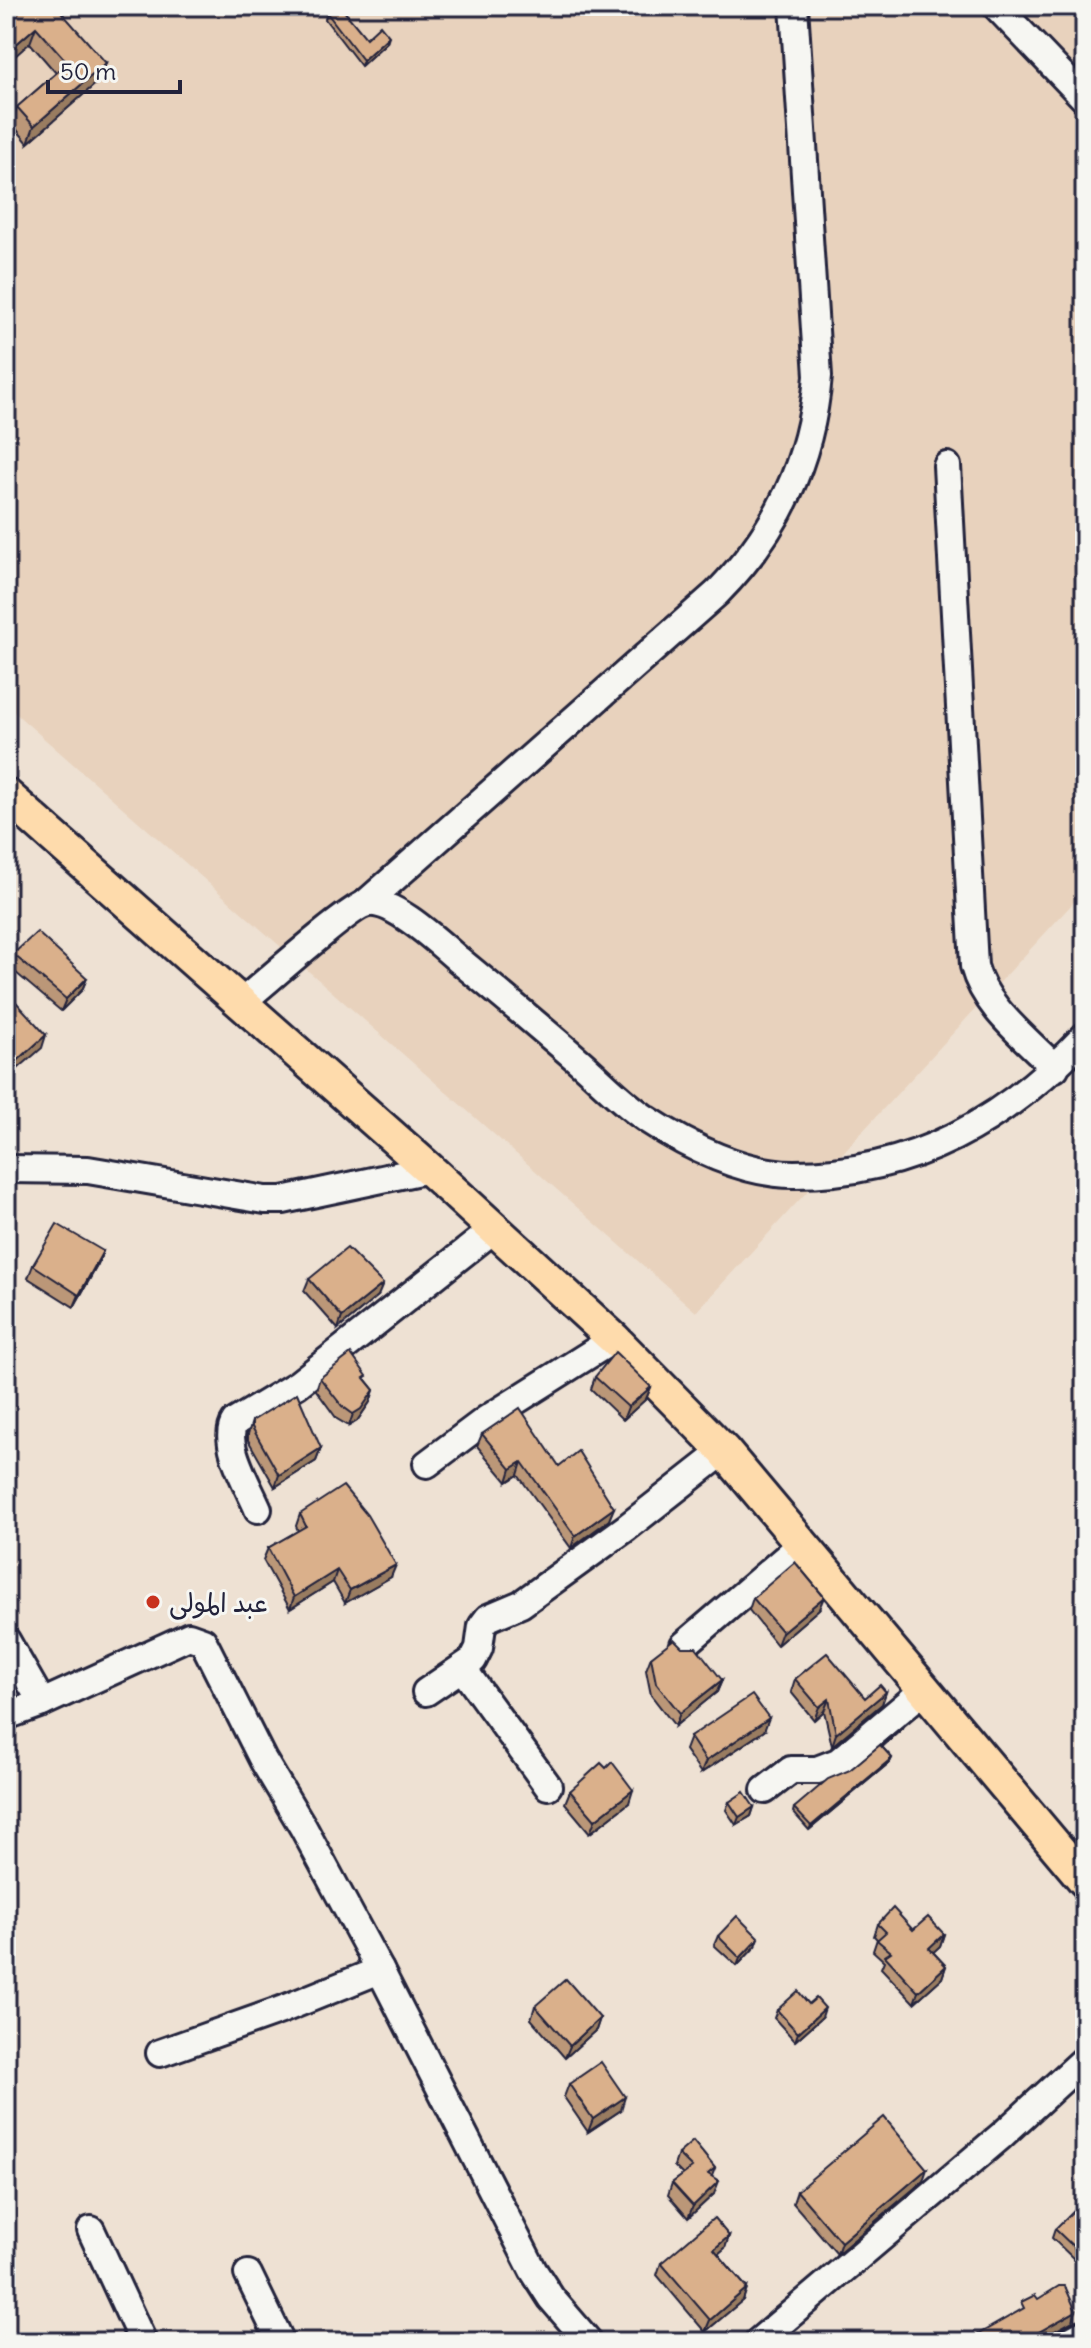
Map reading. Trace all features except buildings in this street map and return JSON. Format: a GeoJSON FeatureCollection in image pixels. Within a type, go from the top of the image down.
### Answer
{"type":"FeatureCollection","features":[{"type":"Feature","properties":{"kind":"main road"},"geometry":{"type":"LineString","coordinates":[[6,795],[429,1169],[614,1339],[724,1451],[1085,1881]]}},
{"type":"Feature","properties":{"kind":"street"},"geometry":{"type":"LineString","coordinates":[[241,1003],[345,916],[366,903],[717,593],[756,550],[787,500],[812,427],[818,376],[794,6]]}},
{"type":"Feature","properties":{"kind":"street"},"geometry":{"type":"LineString","coordinates":[[996,6],[1085,99]]}},
{"type":"Feature","properties":{"kind":"street"},"geometry":{"type":"LineString","coordinates":[[947,466],[974,966],[979,986],[990,1001],[1055,1068]]}},
{"type":"Feature","properties":{"kind":"street"},"geometry":{"type":"LineString","coordinates":[[366,903],[384,904],[438,942],[645,1119],[689,1144],[748,1167],[792,1174],[873,1167],[921,1153],[972,1130],[1055,1068],[1085,1036]]}},
{"type":"Feature","properties":{"kind":"street"},"geometry":{"type":"LineString","coordinates":[[6,1169],[88,1170],[265,1200],[283,1200],[429,1169]]}},
{"type":"Feature","properties":{"kind":"street"},"geometry":{"type":"LineString","coordinates":[[258,1509],[230,1442],[231,1427],[235,1422],[298,1384],[493,1230]]}},
{"type":"Feature","properties":{"kind":"street"},"geometry":{"type":"LineString","coordinates":[[427,1464],[487,1419],[614,1339]]}},
{"type":"Feature","properties":{"kind":"street"},"geometry":{"type":"LineString","coordinates":[[426,1692],[463,1669],[476,1655],[482,1626],[488,1618],[521,1604],[626,1528],[724,1451]]}},
{"type":"Feature","properties":{"kind":"street"},"geometry":{"type":"LineString","coordinates":[[684,1645],[803,1543]]}},
{"type":"Feature","properties":{"kind":"street"},"geometry":{"type":"LineString","coordinates":[[6,1716],[42,1703],[189,1636],[203,1641],[263,1760],[380,1970],[533,2270],[551,2298],[589,2342]]}},
{"type":"Feature","properties":{"kind":"street"},"geometry":{"type":"LineString","coordinates":[[6,1640],[42,1703]]}},
{"type":"Feature","properties":{"kind":"street"},"geometry":{"type":"LineString","coordinates":[[463,1669],[548,1786]]}},
{"type":"Feature","properties":{"kind":"street"},"geometry":{"type":"LineString","coordinates":[[765,1790],[791,1770],[825,1769],[838,1762],[925,1689]]}},
{"type":"Feature","properties":{"kind":"street"},"geometry":{"type":"LineString","coordinates":[[160,2053],[281,2010],[380,1970]]}},
{"type":"Feature","properties":{"kind":"street"},"geometry":{"type":"LineString","coordinates":[[758,2342],[1001,2136],[1085,2059]]}},
{"type":"Feature","properties":{"kind":"street"},"geometry":{"type":"LineString","coordinates":[[91,2230],[143,2342]]}},
{"type":"Feature","properties":{"kind":"street"},"geometry":{"type":"LineString","coordinates":[[248,2274],[281,2342]]}},
{"type":"Feature","properties":{"kind":"street"},"geometry":{"type":"LineString","coordinates":[[1068,2342],[1085,2333]]}},
{"type":"Feature","properties":{"kind":"shaded area"},"geometry":{"type":"Polygon","coordinates":[[[6,6],[1085,6],[1085,890],[696,1312],[6,705],[6,6]]]}},
{"type":"Feature","properties":{"kind":"place","name":"عبد المولى"},"geometry":{"type":"Point","coordinates":[153,1602]}}]}
